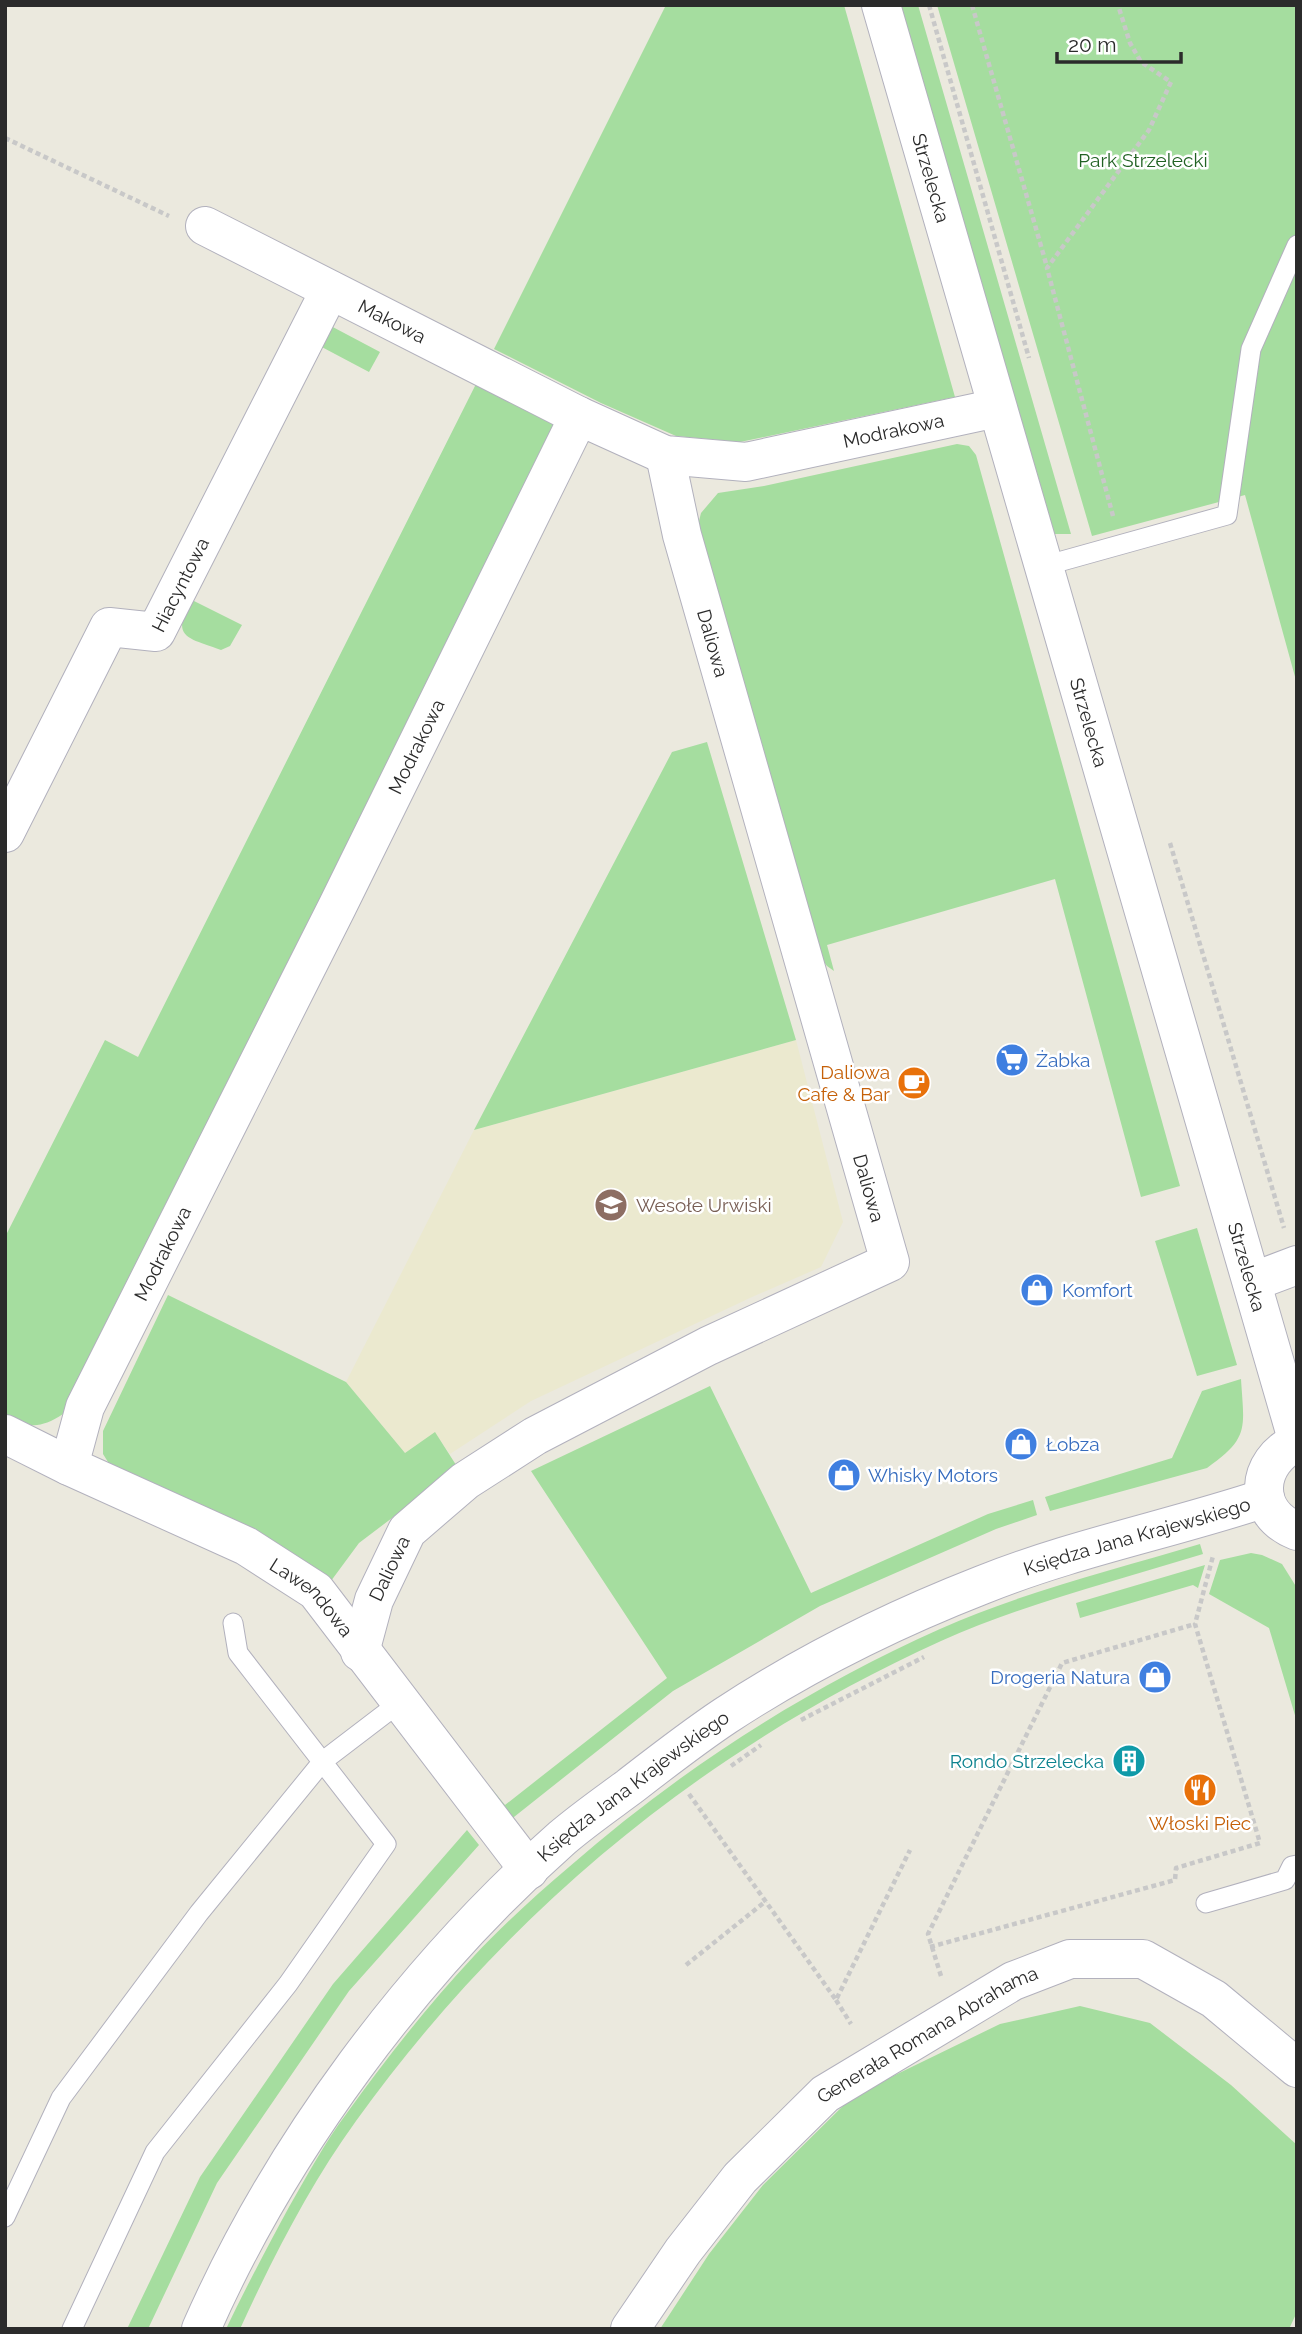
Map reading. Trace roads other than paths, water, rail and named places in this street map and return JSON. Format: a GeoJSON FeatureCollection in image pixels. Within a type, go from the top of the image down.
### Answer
{"type":"FeatureCollection","features":[{"type":"Feature","properties":{"kind":"street","name":"Strzelecka"},"geometry":{"type":"LineString","coordinates":[[881,5],[1297,1440]]}},
{"type":"Feature","properties":{"kind":"street","name":"Makowa"},"geometry":{"type":"LineString","coordinates":[[205,226],[579,416]]}},
{"type":"Feature","properties":{"kind":"street","name":"Hiacyntowa"},"geometry":{"type":"LineString","coordinates":[[5,833],[109,626],[156,632],[330,290]]}},
{"type":"Feature","properties":{"kind":"street","name":"Modrakowa"},"geometry":{"type":"LineString","coordinates":[[69,1466],[85,1407],[331,919],[579,416],[664,455],[746,462],[997,408]]}},
{"type":"Feature","properties":{"kind":"street","name":"Daliowa"},"geometry":{"type":"LineString","coordinates":[[360,1652],[374,1600],[407,1531],[465,1482],[534,1436],[708,1346],[890,1262],[682,536],[664,455]]}},
{"type":"Feature","properties":{"kind":"street"},"geometry":{"type":"LineString","coordinates":[[1252,1282],[1297,1265]]}},
{"type":"Feature","properties":{"kind":"street","name":"Lawendowa"},"geometry":{"type":"LineString","coordinates":[[5,1434],[246,1546],[316,1591],[529,1870]]}},
{"type":"Feature","properties":{"kind":"street"},"geometry":{"type":"LineString","coordinates":[[1297,1440],[1279,1452],[1267,1470],[1264,1484],[1265,1498],[1271,1512],[1282,1523],[1297,1531]]}},
{"type":"Feature","properties":{"kind":"street","name":"Księdza Jana Krajewskiego"},"geometry":{"type":"LineString","coordinates":[[201,2329],[216,2294],[265,2201],[322,2112],[432,1970],[563,1837],[726,1716],[805,1668],[892,1625],[982,1585],[1089,1548],[1212,1516],[1265,1498]]}},
{"type":"Feature","properties":{"kind":"street","name":"Generała Romana Abrahama"},"geometry":{"type":"LineString","coordinates":[[630,2329],[683,2251],[740,2178],[825,2094],[1013,1981],[1070,1959],[1143,1959],[1213,1999],[1297,2068]]}},
{"type":"Feature","properties":{"kind":"lane"},"geometry":{"type":"LineString","coordinates":[[1044,566],[1227,514],[1251,349],[1297,245]]}},
{"type":"Feature","properties":{"kind":"lane"},"geometry":{"type":"LineString","coordinates":[[72,2329],[155,2152],[288,1984],[386,1844],[238,1653],[233,1623]]}},
{"type":"Feature","properties":{"kind":"lane"},"geometry":{"type":"LineString","coordinates":[[5,2217],[61,2098],[199,1913],[323,1760],[399,1703]]}},
{"type":"Feature","properties":{"kind":"lane"},"geometry":{"type":"LineString","coordinates":[[1206,1903],[1285,1880],[1292,1866],[1297,1865]]}},
{"type":"Feature","properties":{"kind":"place","name":"Żabka"},"geometry":{"type":"Point","coordinates":[1012,1060]}},
{"type":"Feature","properties":{"kind":"place","name":"Daliowa Cafe & Bar"},"geometry":{"type":"Point","coordinates":[914,1083]}},
{"type":"Feature","properties":{"kind":"place","name":"Wesołe Urwiski"},"geometry":{"type":"Point","coordinates":[611,1205]}},
{"type":"Feature","properties":{"kind":"place","name":"Komfort"},"geometry":{"type":"Point","coordinates":[1037,1290]}},
{"type":"Feature","properties":{"kind":"place","name":"Łobza"},"geometry":{"type":"Point","coordinates":[1021,1444]}},
{"type":"Feature","properties":{"kind":"place","name":"Whisky Motors"},"geometry":{"type":"Point","coordinates":[844,1475]}},
{"type":"Feature","properties":{"kind":"place","name":"Drogeria Natura"},"geometry":{"type":"Point","coordinates":[1155,1677]}},
{"type":"Feature","properties":{"kind":"place","name":"Rondo Strzelecka"},"geometry":{"type":"Point","coordinates":[1129,1761]}},
{"type":"Feature","properties":{"kind":"place","name":"Włoski Piec"},"geometry":{"type":"Point","coordinates":[1200,1790]}},
{"type":"Feature","properties":{"kind":"park label","name":"Park Strzelecki"},"geometry":{"type":"Point","coordinates":[1143,160]}}]}
